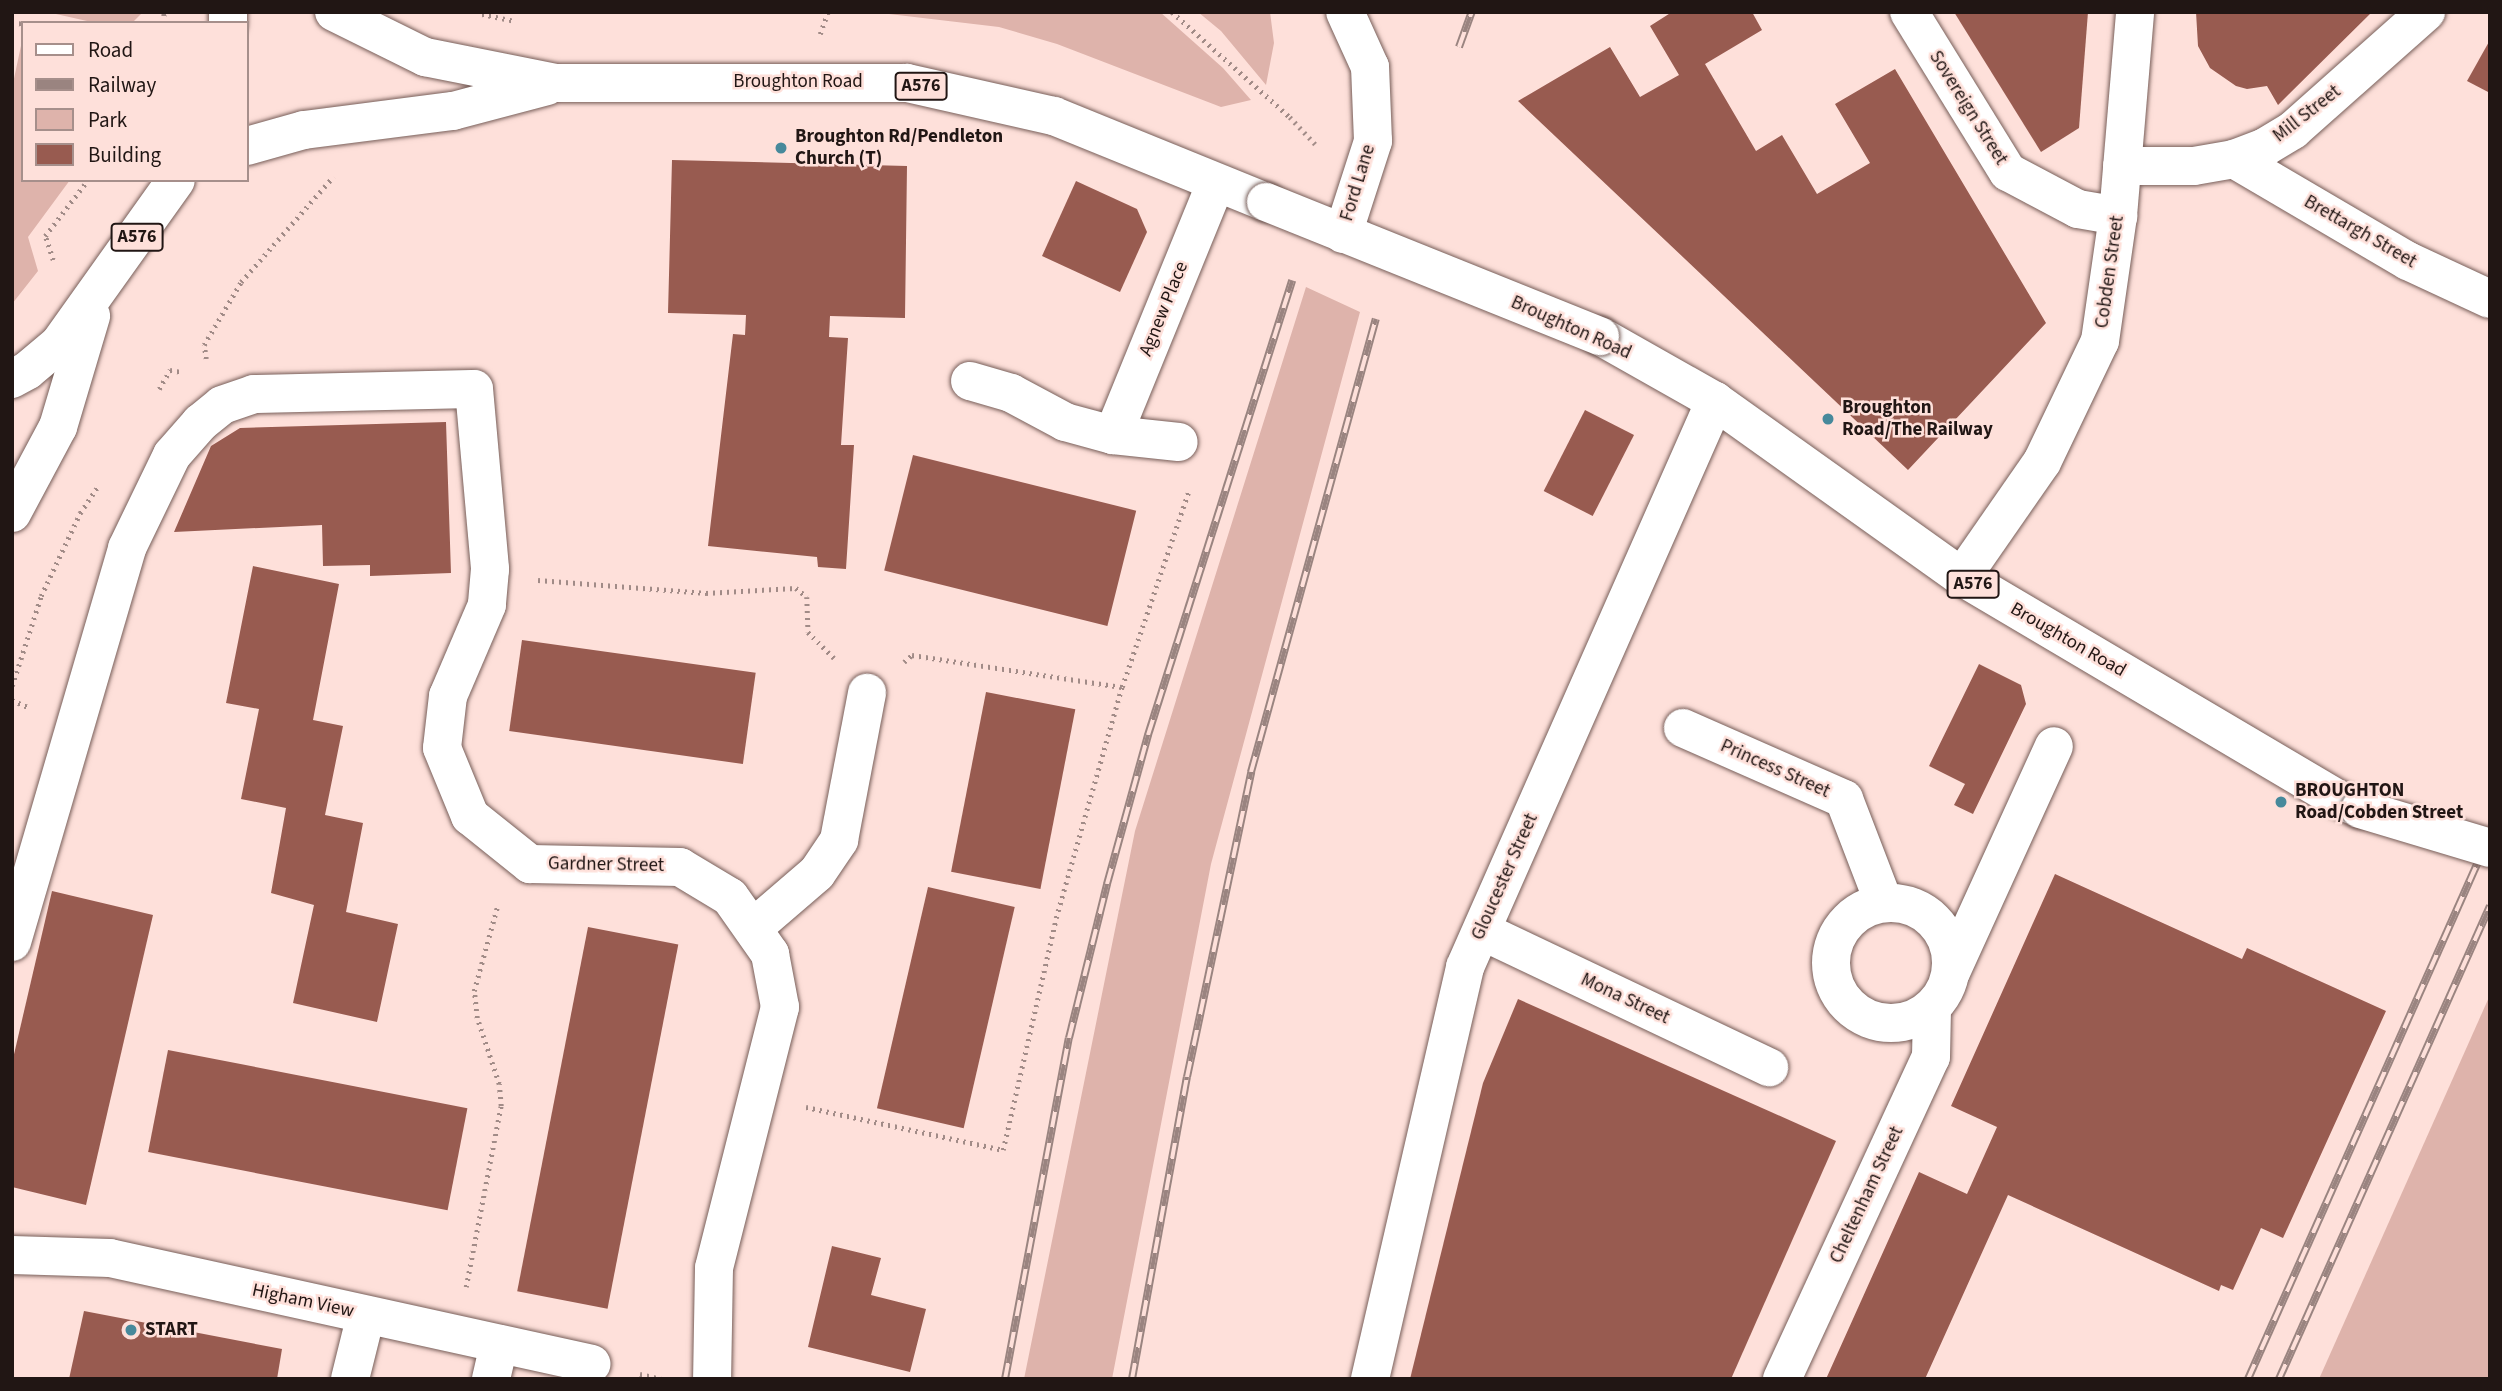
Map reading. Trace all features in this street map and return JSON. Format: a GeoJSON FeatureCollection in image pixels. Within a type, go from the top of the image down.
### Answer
{"type":"FeatureCollection","features":[{"type":"Feature","properties":{"kind":"main road","name":"Broughton Road"},"geometry":{"type":"LineString","coordinates":[[334,12],[425,57],[556,83],[907,83],[1054,116],[1600,336],[1715,401],[1962,577],[2338,799],[2360,809],[2490,848]]}},
{"type":"Feature","properties":{"kind":"main road","name":"Ford Lane"},"geometry":{"type":"LineString","coordinates":[[1343,234],[1373,141],[1370,67],[1345,12]]}},
{"type":"Feature","properties":{"kind":"main road","name":"Sovereign Street"},"geometry":{"type":"LineString","coordinates":[[1909,12],[2008,172],[2078,209],[2118,216]]}},
{"type":"Feature","properties":{"kind":"main road","name":"Cobden Street"},"geometry":{"type":"LineString","coordinates":[[1962,577],[2042,462],[2100,341],[2118,216],[2136,12]]}},
{"type":"Feature","properties":{"kind":"main road","name":"Mill Street"},"geometry":{"type":"LineString","coordinates":[[2122,166],[2194,166],[2234,159],[2265,147],[2293,130],[2427,12]]}},
{"type":"Feature","properties":{"kind":"main road","name":"Broughton Road"},"geometry":{"type":"LineString","coordinates":[[248,146],[304,130],[453,111],[556,83]]}},
{"type":"Feature","properties":{"kind":"main road","name":"Brettargh Street"},"geometry":{"type":"LineString","coordinates":[[2234,159],[2408,261],[2490,299]]}},
{"type":"Feature","properties":{"kind":"main road","name":"A576"},"geometry":{"type":"LineString","coordinates":[[12,379],[28,370],[60,344],[175,182]]}},
{"type":"Feature","properties":{"kind":"main road","name":"Agnew Place"},"geometry":{"type":"LineString","coordinates":[[1113,435],[1216,183]]}},
{"type":"Feature","properties":{"kind":"main road"},"geometry":{"type":"LineString","coordinates":[[12,513],[58,427],[97,294]]}},
{"type":"Feature","properties":{"kind":"main road"},"geometry":{"type":"LineString","coordinates":[[970,381],[1011,393],[1065,422],[1113,435],[1179,443]]}},
{"type":"Feature","properties":{"kind":"main road","name":"Gardner Street"},"geometry":{"type":"LineString","coordinates":[[222,405],[254,394],[279,392],[474,389],[490,576],[488,605],[448,696],[442,748],[470,816],[530,864],[680,867],[730,897],[770,954],[780,1007],[714,1268],[712,1379]]}},
{"type":"Feature","properties":{"kind":"main road","name":"Gloucester Street"},"geometry":{"type":"LineString","coordinates":[[1370,1379],[1465,967],[1715,401]]}},
{"type":"Feature","properties":{"kind":"main road"},"geometry":{"type":"LineString","coordinates":[[12,942],[127,548],[172,455],[200,423],[222,405]]}},
{"type":"Feature","properties":{"kind":"main road"},"geometry":{"type":"LineString","coordinates":[[753,928],[817,873],[839,840],[867,693]]}},
{"type":"Feature","properties":{"kind":"main road","name":"Princess Street"},"geometry":{"type":"LineString","coordinates":[[1683,728],[1844,799],[1884,903]]}},
{"type":"Feature","properties":{"kind":"main road"},"geometry":{"type":"LineString","coordinates":[[1951,971],[1950,951],[1936,922],[1919,909],[1899,903],[1884,903],[1863,909],[1842,928],[1833,947],[1832,978],[1840,997],[1855,1012],[1885,1024],[1914,1019],[1932,1008],[1945,991],[1951,971],[2054,746]]}},
{"type":"Feature","properties":{"kind":"main road","name":"Mona Street"},"geometry":{"type":"LineString","coordinates":[[1482,931],[1769,1067]]}},
{"type":"Feature","properties":{"kind":"main road","name":"Cheltenham Street"},"geometry":{"type":"LineString","coordinates":[[1782,1379],[1931,1057],[1932,1008]]}},
{"type":"Feature","properties":{"kind":"main road","name":"Higham View"},"geometry":{"type":"LineString","coordinates":[[12,1255],[110,1258],[457,1334],[495,1361],[591,1364]]}},
{"type":"Feature","properties":{"kind":"main road"},"geometry":{"type":"LineString","coordinates":[[350,1379],[366,1315]]}},
{"type":"Feature","properties":{"kind":"path"},"geometry":{"type":"LineString","coordinates":[[1172,12],[1290,117]]}},
{"type":"Feature","properties":{"kind":"path"},"geometry":{"type":"LineString","coordinates":[[222,405],[208,377],[204,345],[241,282],[335,175],[376,121]]}},
{"type":"Feature","properties":{"kind":"path"},"geometry":{"type":"LineString","coordinates":[[53,260],[44,236],[86,182]]}},
{"type":"Feature","properties":{"kind":"path"},"geometry":{"type":"LineString","coordinates":[[757,1096],[1003,1150],[1056,918],[1122,687],[1198,462],[1179,443]]}},
{"type":"Feature","properties":{"kind":"path"},"geometry":{"type":"LineString","coordinates":[[12,686],[41,596],[80,513],[102,481]]}},
{"type":"Feature","properties":{"kind":"path"},"geometry":{"type":"LineString","coordinates":[[490,576],[706,593],[796,588],[807,597],[808,632],[867,693],[912,655],[1122,687]]}},
{"type":"Feature","properties":{"kind":"path"},"geometry":{"type":"LineString","coordinates":[[457,1334],[501,1106],[499,1084],[477,1018],[474,991],[498,904],[519,854]]}},
{"type":"Feature","properties":{"kind":"green space"},"geometry":{"type":"Polygon","coordinates":[[[47,12],[143,12],[134,21],[87,21],[47,12]]]}},
{"type":"Feature","properties":{"kind":"green space"},"geometry":{"type":"Polygon","coordinates":[[[872,12],[1160,12],[1223,68],[1251,100],[1221,107],[1057,44],[999,27],[872,12]]]}},
{"type":"Feature","properties":{"kind":"green space"},"geometry":{"type":"Polygon","coordinates":[[[1198,12],[1270,12],[1274,43],[1266,85],[1221,31],[1198,12]]]}},
{"type":"Feature","properties":{"kind":"green space"},"geometry":{"type":"Polygon","coordinates":[[[21,46],[21,182],[69,182],[28,237],[38,271],[12,304],[12,88],[21,46]]]}},
{"type":"Feature","properties":{"kind":"green space"},"geometry":{"type":"Polygon","coordinates":[[[1306,287],[1360,312],[1211,864],[1112,1379],[1024,1379],[1135,831],[1306,287]]]}},
{"type":"Feature","properties":{"kind":"green space"},"geometry":{"type":"Polygon","coordinates":[[[2490,995],[2490,1379],[2319,1379],[2490,995]]]}},
{"type":"Feature","properties":{"kind":"building"},"geometry":{"type":"Polygon","coordinates":[[[1672,12],[1752,12],[1762,30],[1705,64],[1756,151],[1782,135],[1817,194],[1870,163],[1835,104],[1895,69],[2046,323],[1908,470],[1518,101],[1610,47],[1640,97],[1679,75],[1650,26],[1672,12]]]}},
{"type":"Feature","properties":{"kind":"building"},"geometry":{"type":"Polygon","coordinates":[[[1954,12],[2088,12],[2079,128],[2041,152],[1954,12]]]}},
{"type":"Feature","properties":{"kind":"building"},"geometry":{"type":"Polygon","coordinates":[[[2196,12],[2372,12],[2278,105],[2267,86],[2247,89],[2236,86],[2210,68],[2198,46],[2196,12]]]}},
{"type":"Feature","properties":{"kind":"building"},"geometry":{"type":"Polygon","coordinates":[[[2490,40],[2490,93],[2467,81],[2490,40]]]}},
{"type":"Feature","properties":{"kind":"building"},"geometry":{"type":"Polygon","coordinates":[[[672,160],[907,166],[905,318],[830,316],[829,337],[848,338],[841,445],[854,445],[846,569],[818,567],[817,557],[708,546],[733,334],[745,335],[746,315],[668,313],[672,160]]]}},
{"type":"Feature","properties":{"kind":"building"},"geometry":{"type":"Polygon","coordinates":[[[1076,181],[1137,209],[1147,232],[1120,292],[1042,256],[1076,181]]]}},
{"type":"Feature","properties":{"kind":"building"},"geometry":{"type":"Polygon","coordinates":[[[1585,410],[1634,435],[1593,516],[1544,491],[1585,410]]]}},
{"type":"Feature","properties":{"kind":"building"},"geometry":{"type":"Polygon","coordinates":[[[446,422],[451,573],[370,576],[370,565],[323,566],[322,525],[174,532],[211,446],[240,428],[446,422]]]}},
{"type":"Feature","properties":{"kind":"building"},"geometry":{"type":"Polygon","coordinates":[[[913,455],[1136,511],[1107,626],[884,570],[913,455]]]}},
{"type":"Feature","properties":{"kind":"building"},"geometry":{"type":"Polygon","coordinates":[[[253,566],[339,584],[313,720],[343,726],[325,815],[363,823],[346,912],[398,924],[377,1022],[293,1003],[314,905],[271,893],[286,808],[241,799],[259,709],[226,703],[253,566]]]}},
{"type":"Feature","properties":{"kind":"building"},"geometry":{"type":"Polygon","coordinates":[[[522,640],[756,673],[743,764],[509,731],[522,640]]]}},
{"type":"Feature","properties":{"kind":"building"},"geometry":{"type":"Polygon","coordinates":[[[1979,664],[2021,685],[2026,704],[1973,814],[1954,805],[1965,784],[1929,766],[1979,664]]]}},
{"type":"Feature","properties":{"kind":"building"},"geometry":{"type":"Polygon","coordinates":[[[986,692],[1075,709],[1040,889],[951,872],[986,692]]]}},
{"type":"Feature","properties":{"kind":"building"},"geometry":{"type":"Polygon","coordinates":[[[2055,874],[2242,959],[2247,948],[2386,1011],[2283,1238],[2261,1228],[2233,1290],[2221,1285],[2219,1291],[2008,1195],[1925,1379],[1826,1379],[1919,1172],[1967,1194],[1997,1127],[1951,1106],[2055,874]]]}},
{"type":"Feature","properties":{"kind":"building"},"geometry":{"type":"Polygon","coordinates":[[[928,887],[1015,907],[964,1128],[877,1108],[928,887]]]}},
{"type":"Feature","properties":{"kind":"building"},"geometry":{"type":"Polygon","coordinates":[[[52,891],[153,915],[86,1205],[12,1187],[12,1063],[52,891]]]}},
{"type":"Feature","properties":{"kind":"building"},"geometry":{"type":"Polygon","coordinates":[[[588,927],[678,945],[608,1309],[517,1291],[588,927]]]}},
{"type":"Feature","properties":{"kind":"building"},"geometry":{"type":"Polygon","coordinates":[[[1518,999],[1836,1141],[1731,1379],[1410,1379],[1483,1083],[1518,999]]]}},
{"type":"Feature","properties":{"kind":"building"},"geometry":{"type":"Polygon","coordinates":[[[168,1050],[467,1108],[448,1210],[148,1152],[168,1050]]]}},
{"type":"Feature","properties":{"kind":"building"},"geometry":{"type":"Polygon","coordinates":[[[832,1246],[881,1258],[871,1295],[926,1309],[910,1372],[808,1347],[832,1246]]]}},
{"type":"Feature","properties":{"kind":"building","name":"START"},"geometry":{"type":"Polygon","coordinates":[[[84,1311],[282,1349],[277,1379],[69,1379],[84,1311]]]}},
{"type":"Feature","properties":{"kind":"railway"},"geometry":{"type":"LineString","coordinates":[[1459,47],[1472,12]]}},
{"type":"Feature","properties":{"kind":"railway"},"geometry":{"type":"LineString","coordinates":[[1005,1379],[1069,1038],[1107,884],[1148,735],[1292,280]]}},
{"type":"Feature","properties":{"kind":"railway"},"geometry":{"type":"LineString","coordinates":[[1132,1379],[1187,1077],[1251,772],[1376,319]]}},
{"type":"Feature","properties":{"kind":"railway"},"geometry":{"type":"LineString","coordinates":[[2248,1379],[2490,835]]}},
{"type":"Feature","properties":{"kind":"railway"},"geometry":{"type":"LineString","coordinates":[[2279,1379],[2490,906]]}},
{"type":"Feature","properties":{"kind":"place","name":"Broughton Rd/Pendleton Church (T)"},"geometry":{"type":"Point","coordinates":[781,148]}},
{"type":"Feature","properties":{"kind":"place","name":"Broughton Road/The Railway"},"geometry":{"type":"Point","coordinates":[1828,419]}},
{"type":"Feature","properties":{"kind":"place","name":"BROUGHTON Road/Cobden Street"},"geometry":{"type":"Point","coordinates":[2281,802]}},
{"type":"Feature","properties":{"kind":"place","name":"START"},"geometry":{"type":"Point","coordinates":[131,1330]}}]}
